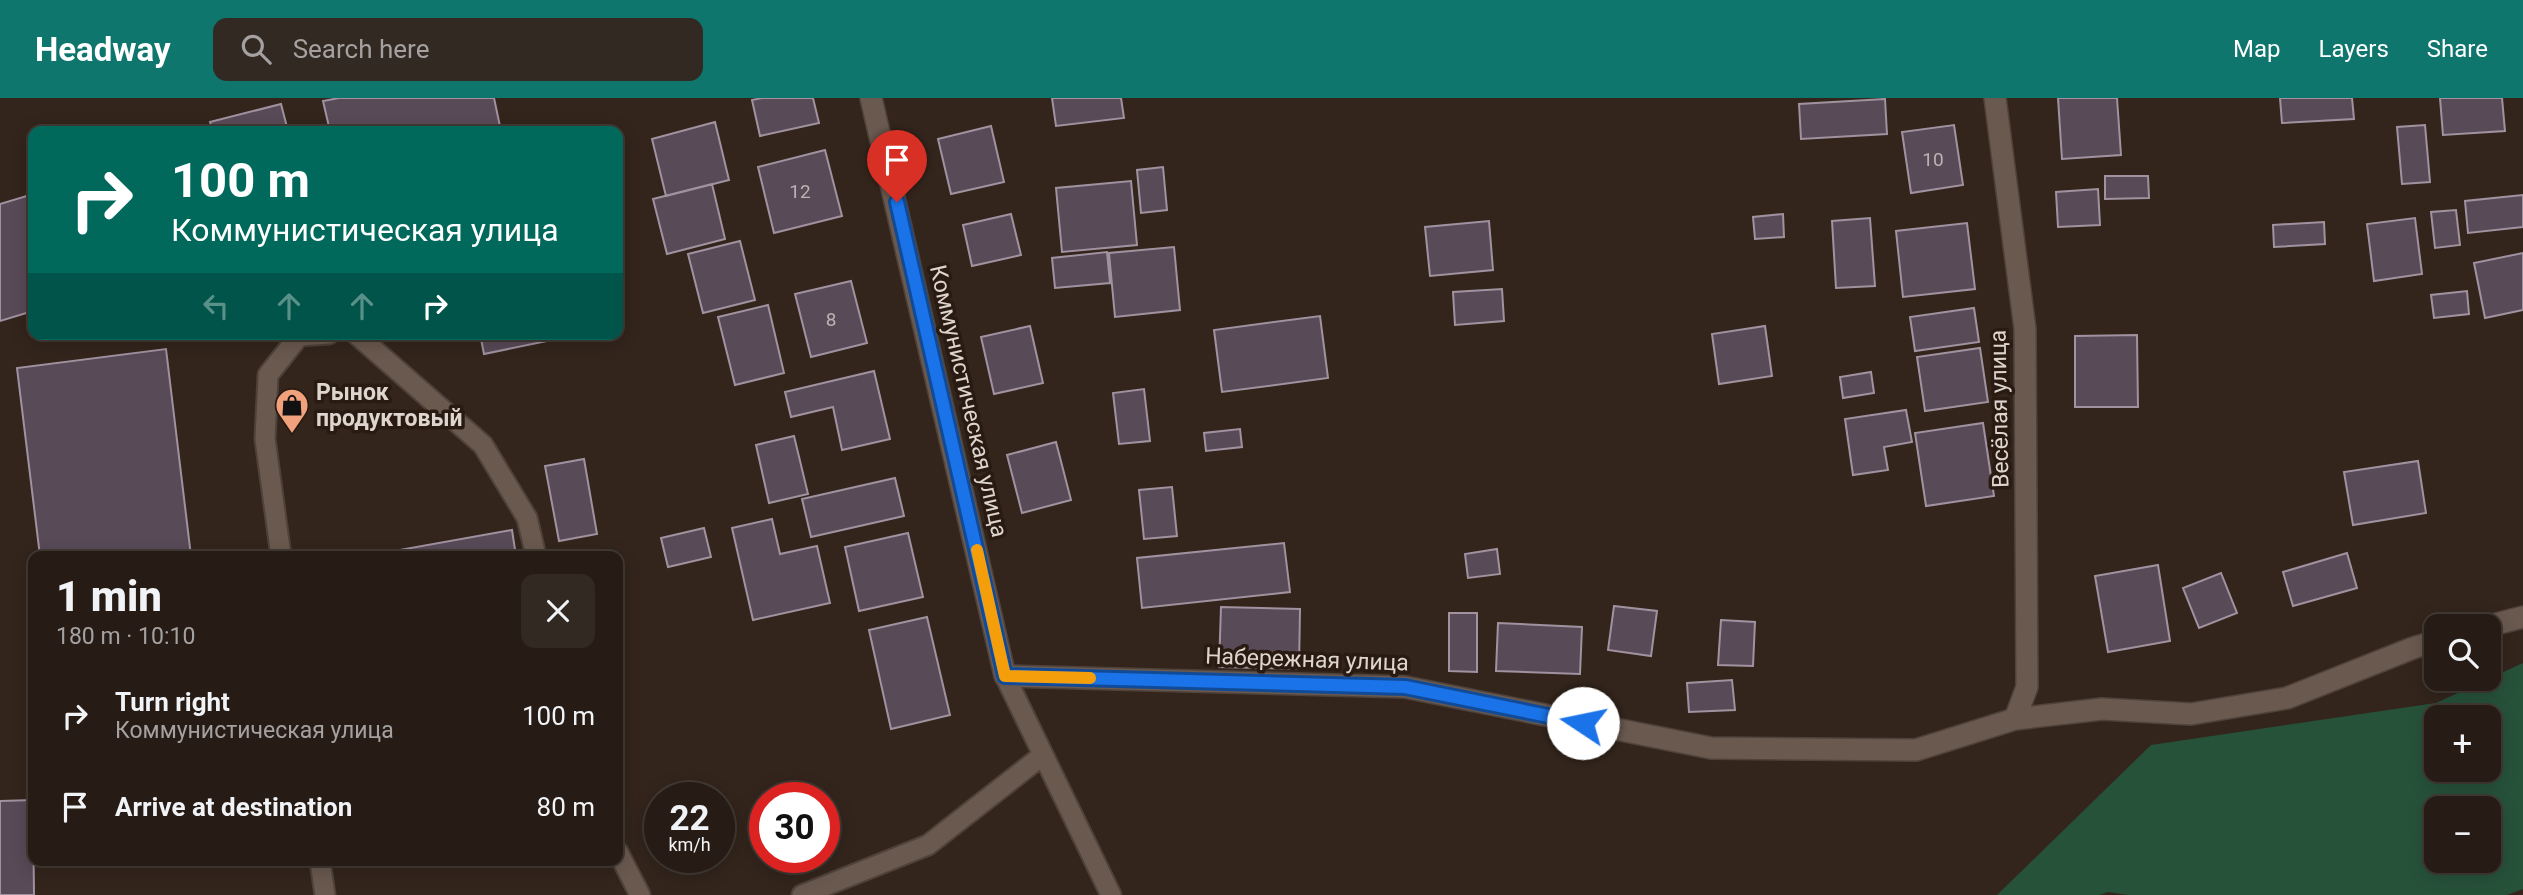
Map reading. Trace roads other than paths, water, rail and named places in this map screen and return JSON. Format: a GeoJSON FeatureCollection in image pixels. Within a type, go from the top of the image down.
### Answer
{"type":"FeatureCollection","features":[{"type":"Feature","properties":{"kind":"street","name":"Коммунистическая улица"},"geometry":{"type":"LineString","coordinates":[[871,98],[1005,676]]}},
{"type":"Feature","properties":{"kind":"street","name":"Весёлая улица"},"geometry":{"type":"LineString","coordinates":[[1995,98],[2025,329],[2027,687],[2015,719]]}},
{"type":"Feature","properties":{"kind":"street"},"geometry":{"type":"LineString","coordinates":[[2501,623],[2523,617]]}},
{"type":"Feature","properties":{"kind":"street","name":"Набережная улица"},"geometry":{"type":"LineString","coordinates":[[1005,676],[1405,687],[1711,748],[1916,750],[2015,719],[2102,709],[2190,714],[2287,698],[2424,645]]}},
{"type":"Feature","properties":{"kind":"lane"},"geometry":{"type":"LineString","coordinates":[[280,551],[265,439],[268,374],[296,340]]}},
{"type":"Feature","properties":{"kind":"lane"},"geometry":{"type":"LineString","coordinates":[[363,340],[483,445],[527,518],[535,551]]}},
{"type":"Feature","properties":{"kind":"lane"},"geometry":{"type":"LineString","coordinates":[[1005,676],[1111,895]]}},
{"type":"Feature","properties":{"kind":"lane"},"geometry":{"type":"LineString","coordinates":[[803,895],[928,845],[1044,755]]}},
{"type":"Feature","properties":{"kind":"lane"},"geometry":{"type":"LineString","coordinates":[[623,862],[640,895]]}},
{"type":"Feature","properties":{"kind":"lane"},"geometry":{"type":"LineString","coordinates":[[321,866],[325,895]]}},
{"type":"Feature","properties":{"kind":"place","name":"Рынок продуктовый"},"geometry":{"type":"Point","coordinates":[292,435]}}]}
